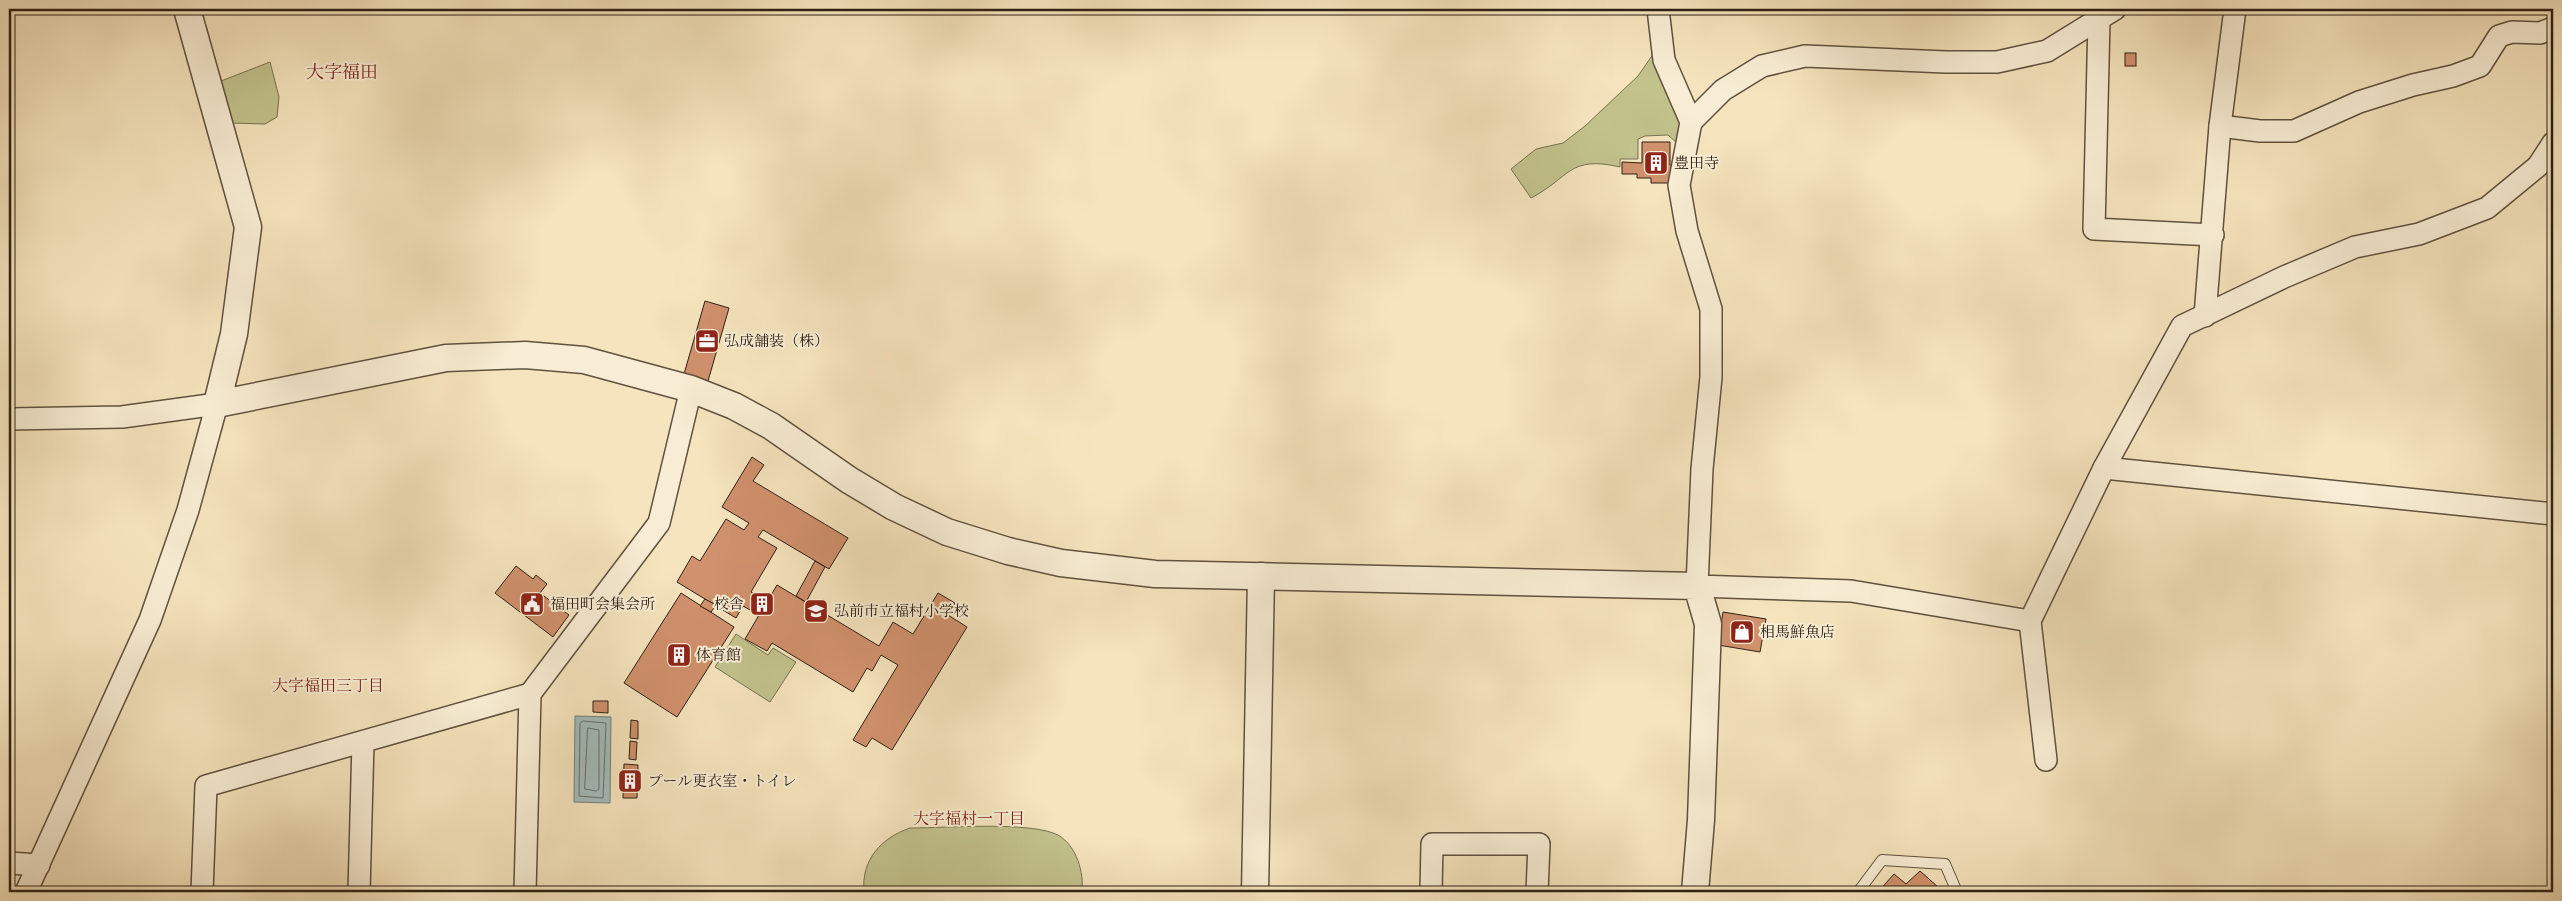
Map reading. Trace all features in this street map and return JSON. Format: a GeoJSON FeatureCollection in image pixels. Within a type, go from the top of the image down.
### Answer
{"type":"FeatureCollection","features":[{"type":"Feature","properties":{"kind":"street"},"geometry":{"type":"LineString","coordinates":[[26,892],[150,620],[188,510],[234,334],[248,227],[188,9]]}},
{"type":"Feature","properties":{"kind":"street"},"geometry":{"type":"LineString","coordinates":[[1658,9],[1664,60],[1691,122]]}},
{"type":"Feature","properties":{"kind":"street"},"geometry":{"type":"LineString","coordinates":[[2205,316],[2213,235],[2220,126],[2235,9]]}},
{"type":"Feature","properties":{"kind":"street"},"geometry":{"type":"LineString","coordinates":[[1695,892],[1701,820],[1708,624],[1697,586],[1702,469],[1711,377],[1711,309],[1687,231],[1679,185],[1691,122],[1723,90],[1762,66],[1805,56],[1946,62],[1997,62],[2047,51],[2107,14]]}},
{"type":"Feature","properties":{"kind":"street"},"geometry":{"type":"LineString","coordinates":[[2107,14],[2094,228],[2213,235]]}},
{"type":"Feature","properties":{"kind":"street"},"geometry":{"type":"LineString","coordinates":[[2220,126],[2260,131],[2294,131],[2359,102],[2413,85],[2453,76],[2480,66],[2499,36],[2512,32],[2540,33],[2553,28]]}},
{"type":"Feature","properties":{"kind":"street"},"geometry":{"type":"LineString","coordinates":[[2046,760],[2030,621],[2104,468],[2182,326],[2284,277],[2355,247],[2419,234],[2487,208],[2538,166],[2553,143]]}},
{"type":"Feature","properties":{"kind":"street"},"geometry":{"type":"LineString","coordinates":[[9,419],[122,417],[217,404],[446,358],[525,355],[584,360],[691,389],[734,406],[771,426],[849,480],[894,507],[947,532],[1008,551],[1061,563],[1110,570],[1261,576],[1851,591],[2030,621]]}},
{"type":"Feature","properties":{"kind":"street"},"geometry":{"type":"LineString","coordinates":[[525,892],[530,694],[659,523],[691,389]]}},
{"type":"Feature","properties":{"kind":"street"},"geometry":{"type":"LineString","coordinates":[[2104,468],[2553,514]]}},
{"type":"Feature","properties":{"kind":"street"},"geometry":{"type":"LineString","coordinates":[[1255,892],[1261,576]]}},
{"type":"Feature","properties":{"kind":"street"},"geometry":{"type":"LineString","coordinates":[[202,892],[206,786],[530,694]]}},
{"type":"Feature","properties":{"kind":"street"},"geometry":{"type":"LineString","coordinates":[[359,892],[363,742]]}},
{"type":"Feature","properties":{"kind":"street"},"geometry":{"type":"LineString","coordinates":[[1431,892],[1432,844],[1539,844],[1537,892]]}},
{"type":"Feature","properties":{"kind":"street"},"geometry":{"type":"LineString","coordinates":[[9,863],[39,864]]}},
{"type":"Feature","properties":{"kind":"lane"},"geometry":{"type":"LineString","coordinates":[[1858,892],[1882,860],[1944,864],[1957,892]]}},
{"type":"Feature","properties":{"kind":"green space"},"geometry":{"type":"Polygon","coordinates":[[[1656,50],[1685,123],[1677,143],[1668,135],[1645,136],[1638,139],[1638,159],[1620,159],[1620,167],[1603,164],[1579,166],[1531,198],[1511,169],[1536,149],[1563,143],[1585,126],[1638,76],[1656,50]]]}},
{"type":"Feature","properties":{"kind":"green space"},"geometry":{"type":"Polygon","coordinates":[[[270,62],[279,97],[277,117],[265,124],[230,123],[221,81],[270,62]]]}},
{"type":"Feature","properties":{"kind":"green space"},"geometry":{"type":"Polygon","coordinates":[[[736,634],[768,655],[773,648],[796,662],[770,702],[715,667],[736,634]]]}},
{"type":"Feature","properties":{"kind":"green space"},"geometry":{"type":"Polygon","coordinates":[[[1008,827],[1028,828],[1058,835],[1070,846],[1078,860],[1082,877],[1082,892],[864,892],[866,870],[875,852],[890,838],[910,828],[1008,827]]]}},
{"type":"Feature","properties":{"kind":"water"},"geometry":{"type":"Polygon","coordinates":[[[575,716],[611,717],[610,803],[574,802],[575,716]]]}},
{"type":"Feature","properties":{"kind":"building"},"geometry":{"type":"Polygon","coordinates":[[[2125,53],[2136,53],[2136,66],[2125,66],[2125,53]]]}},
{"type":"Feature","properties":{"kind":"building","name":"豊田寺"},"geometry":{"type":"Polygon","coordinates":[[[1642,142],[1670,142],[1670,165],[1673,165],[1674,183],[1651,183],[1651,178],[1637,178],[1637,174],[1622,174],[1622,162],[1642,163],[1642,142]]]}},
{"type":"Feature","properties":{"kind":"building","name":"弘成舗装（株）"},"geometry":{"type":"Polygon","coordinates":[[[705,301],[729,308],[708,381],[684,374],[705,301]]]}},
{"type":"Feature","properties":{"kind":"building","name":"校舎"},"geometry":{"type":"Polygon","coordinates":[[[752,457],[764,465],[753,481],[848,538],[829,569],[763,530],[758,537],[777,548],[751,592],[767,602],[777,585],[879,646],[893,622],[913,634],[938,593],[955,603],[948,615],[967,627],[892,750],[872,738],[866,747],[853,740],[898,665],[881,655],[872,671],[867,668],[853,692],[772,643],[767,651],[745,639],[759,615],[743,606],[736,618],[677,582],[692,556],[700,561],[726,519],[744,530],[749,523],[722,507],[752,457]]]}},
{"type":"Feature","properties":{"kind":"building"},"geometry":{"type":"Polygon","coordinates":[[[815,561],[825,567],[806,602],[796,596],[815,561]]]}},
{"type":"Feature","properties":{"kind":"building","name":"福田町会集会所"},"geometry":{"type":"Polygon","coordinates":[[[516,566],[533,579],[536,575],[547,584],[540,593],[569,615],[553,637],[495,593],[516,566]]]}},
{"type":"Feature","properties":{"kind":"building","name":"体育館"},"geometry":{"type":"Polygon","coordinates":[[[681,593],[734,627],[677,717],[624,683],[681,593]]]}},
{"type":"Feature","properties":{"kind":"building"},"geometry":{"type":"Polygon","coordinates":[[[705,599],[716,605],[711,612],[700,606],[705,599]]]}},
{"type":"Feature","properties":{"kind":"building","name":"相馬鮮魚店"},"geometry":{"type":"Polygon","coordinates":[[[1723,612],[1766,619],[1760,652],[1718,645],[1723,612]]]}},
{"type":"Feature","properties":{"kind":"building"},"geometry":{"type":"Polygon","coordinates":[[[593,701],[608,701],[608,713],[593,712],[593,701]]]}},
{"type":"Feature","properties":{"kind":"building"},"geometry":{"type":"Polygon","coordinates":[[[631,720],[638,721],[638,739],[630,738],[631,720]]]}},
{"type":"Feature","properties":{"kind":"building"},"geometry":{"type":"Polygon","coordinates":[[[630,741],[637,742],[636,760],[629,759],[630,741]]]}},
{"type":"Feature","properties":{"kind":"building","name":"プール更衣室・トイレ"},"geometry":{"type":"Polygon","coordinates":[[[624,764],[638,765],[637,798],[623,798],[624,764]]]}},
{"type":"Feature","properties":{"kind":"building"},"geometry":{"type":"Polygon","coordinates":[[[1920,871],[1938,887],[1933,892],[1878,892],[1894,874],[1906,884],[1920,871]]]}},
{"type":"Feature","properties":{"kind":"place","name":"豊田寺"},"geometry":{"type":"Point","coordinates":[1656,163]}},
{"type":"Feature","properties":{"kind":"place","name":"弘成舗装（株）"},"geometry":{"type":"Point","coordinates":[707,341]}},
{"type":"Feature","properties":{"kind":"place","name":"福田町会集会所"},"geometry":{"type":"Point","coordinates":[532,604]}},
{"type":"Feature","properties":{"kind":"place","name":"校舎"},"geometry":{"type":"Point","coordinates":[762,604]}},
{"type":"Feature","properties":{"kind":"place","name":"弘前市立福村小学校"},"geometry":{"type":"Point","coordinates":[816,611]}},
{"type":"Feature","properties":{"kind":"place","name":"相馬鮮魚店"},"geometry":{"type":"Point","coordinates":[1742,632]}},
{"type":"Feature","properties":{"kind":"place","name":"体育館"},"geometry":{"type":"Point","coordinates":[679,655]}},
{"type":"Feature","properties":{"kind":"place","name":"プール更衣室・トイレ"},"geometry":{"type":"Point","coordinates":[630,781]}},
{"type":"Feature","properties":{"kind":"district","name":"大字福田"},"geometry":{"type":"Point","coordinates":[342,72]}},
{"type":"Feature","properties":{"kind":"district","name":"大字福田三丁目"},"geometry":{"type":"Point","coordinates":[328,685]}},
{"type":"Feature","properties":{"kind":"district","name":"大字福村一丁目"},"geometry":{"type":"Point","coordinates":[969,818]}}]}
